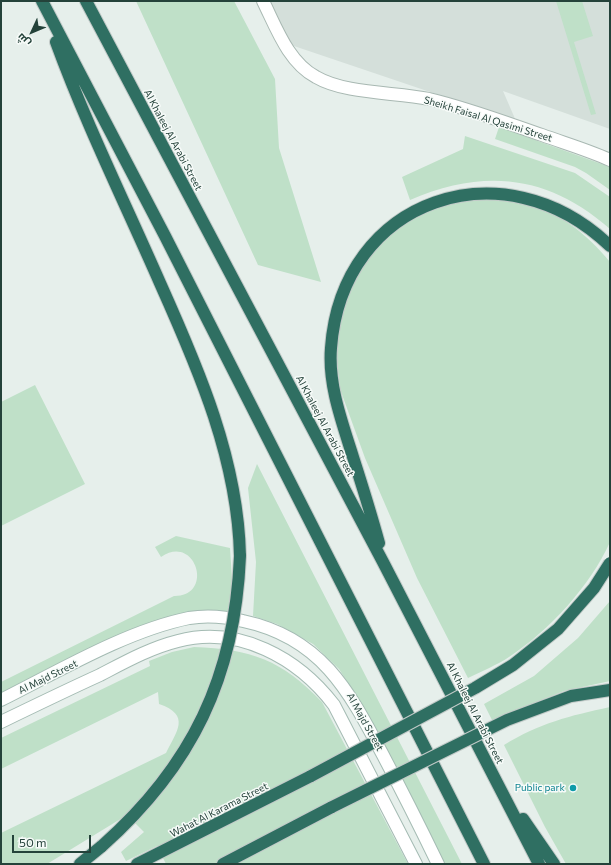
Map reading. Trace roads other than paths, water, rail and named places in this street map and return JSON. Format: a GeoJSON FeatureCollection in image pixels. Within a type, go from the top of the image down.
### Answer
{"type":"FeatureCollection","features":[{"type":"Feature","properties":{"kind":"highway"},"geometry":{"type":"LineString","coordinates":[[42,1],[73,89],[186,341],[220,434],[236,495],[240,556],[239,584],[230,639],[214,692],[203,717],[176,765],[142,808],[102,846],[80,864]]}},
{"type":"Feature","properties":{"kind":"highway"},"geometry":{"type":"LineString","coordinates":[[42,1],[168,243],[484,864]]}},
{"type":"Feature","properties":{"kind":"highway","name":"Al Khaleej Al Arabi Street"},"geometry":{"type":"LineString","coordinates":[[86,1],[384,562],[539,864]]}},
{"type":"Feature","properties":{"kind":"highway"},"geometry":{"type":"LineString","coordinates":[[384,562],[370,508],[332,385],[330,349],[334,319],[351,274],[367,251],[387,229],[415,210],[453,198],[489,194],[521,196],[548,204],[573,216],[610,246]]}},
{"type":"Feature","properties":{"kind":"highway","name":"Wahat Al Karama Street"},"geometry":{"type":"LineString","coordinates":[[137,864],[311,776],[475,688],[514,665],[558,629],[594,588],[610,563]]}},
{"type":"Feature","properties":{"kind":"highway"},"geometry":{"type":"LineString","coordinates":[[223,864],[332,807],[507,720],[571,696],[610,690]]}},
{"type":"Feature","properties":{"kind":"highway"},"geometry":{"type":"LineString","coordinates":[[498,783],[554,864]]}},
{"type":"Feature","properties":{"kind":"street","name":"Sheikh Faisal Al Qasimi Street"},"geometry":{"type":"LineString","coordinates":[[263,1],[293,57],[303,68],[315,77],[329,83],[404,95],[452,105],[610,160]]}},
{"type":"Feature","properties":{"kind":"street","name":"Al Majd Street"},"geometry":{"type":"LineString","coordinates":[[1,700],[136,634],[172,622],[191,618],[222,618],[251,623],[270,629],[305,648],[335,675],[348,691],[398,783],[438,864]]}},
{"type":"Feature","properties":{"kind":"street","name":"Al Majd Street"},"geometry":{"type":"LineString","coordinates":[[1,722],[142,654],[177,641],[210,637],[243,641],[258,646],[301,670],[324,692],[334,705],[416,864]]}},
{"type":"Feature","properties":{"kind":"place","name":"Public park"},"geometry":{"type":"Point","coordinates":[573,788]}}]}
